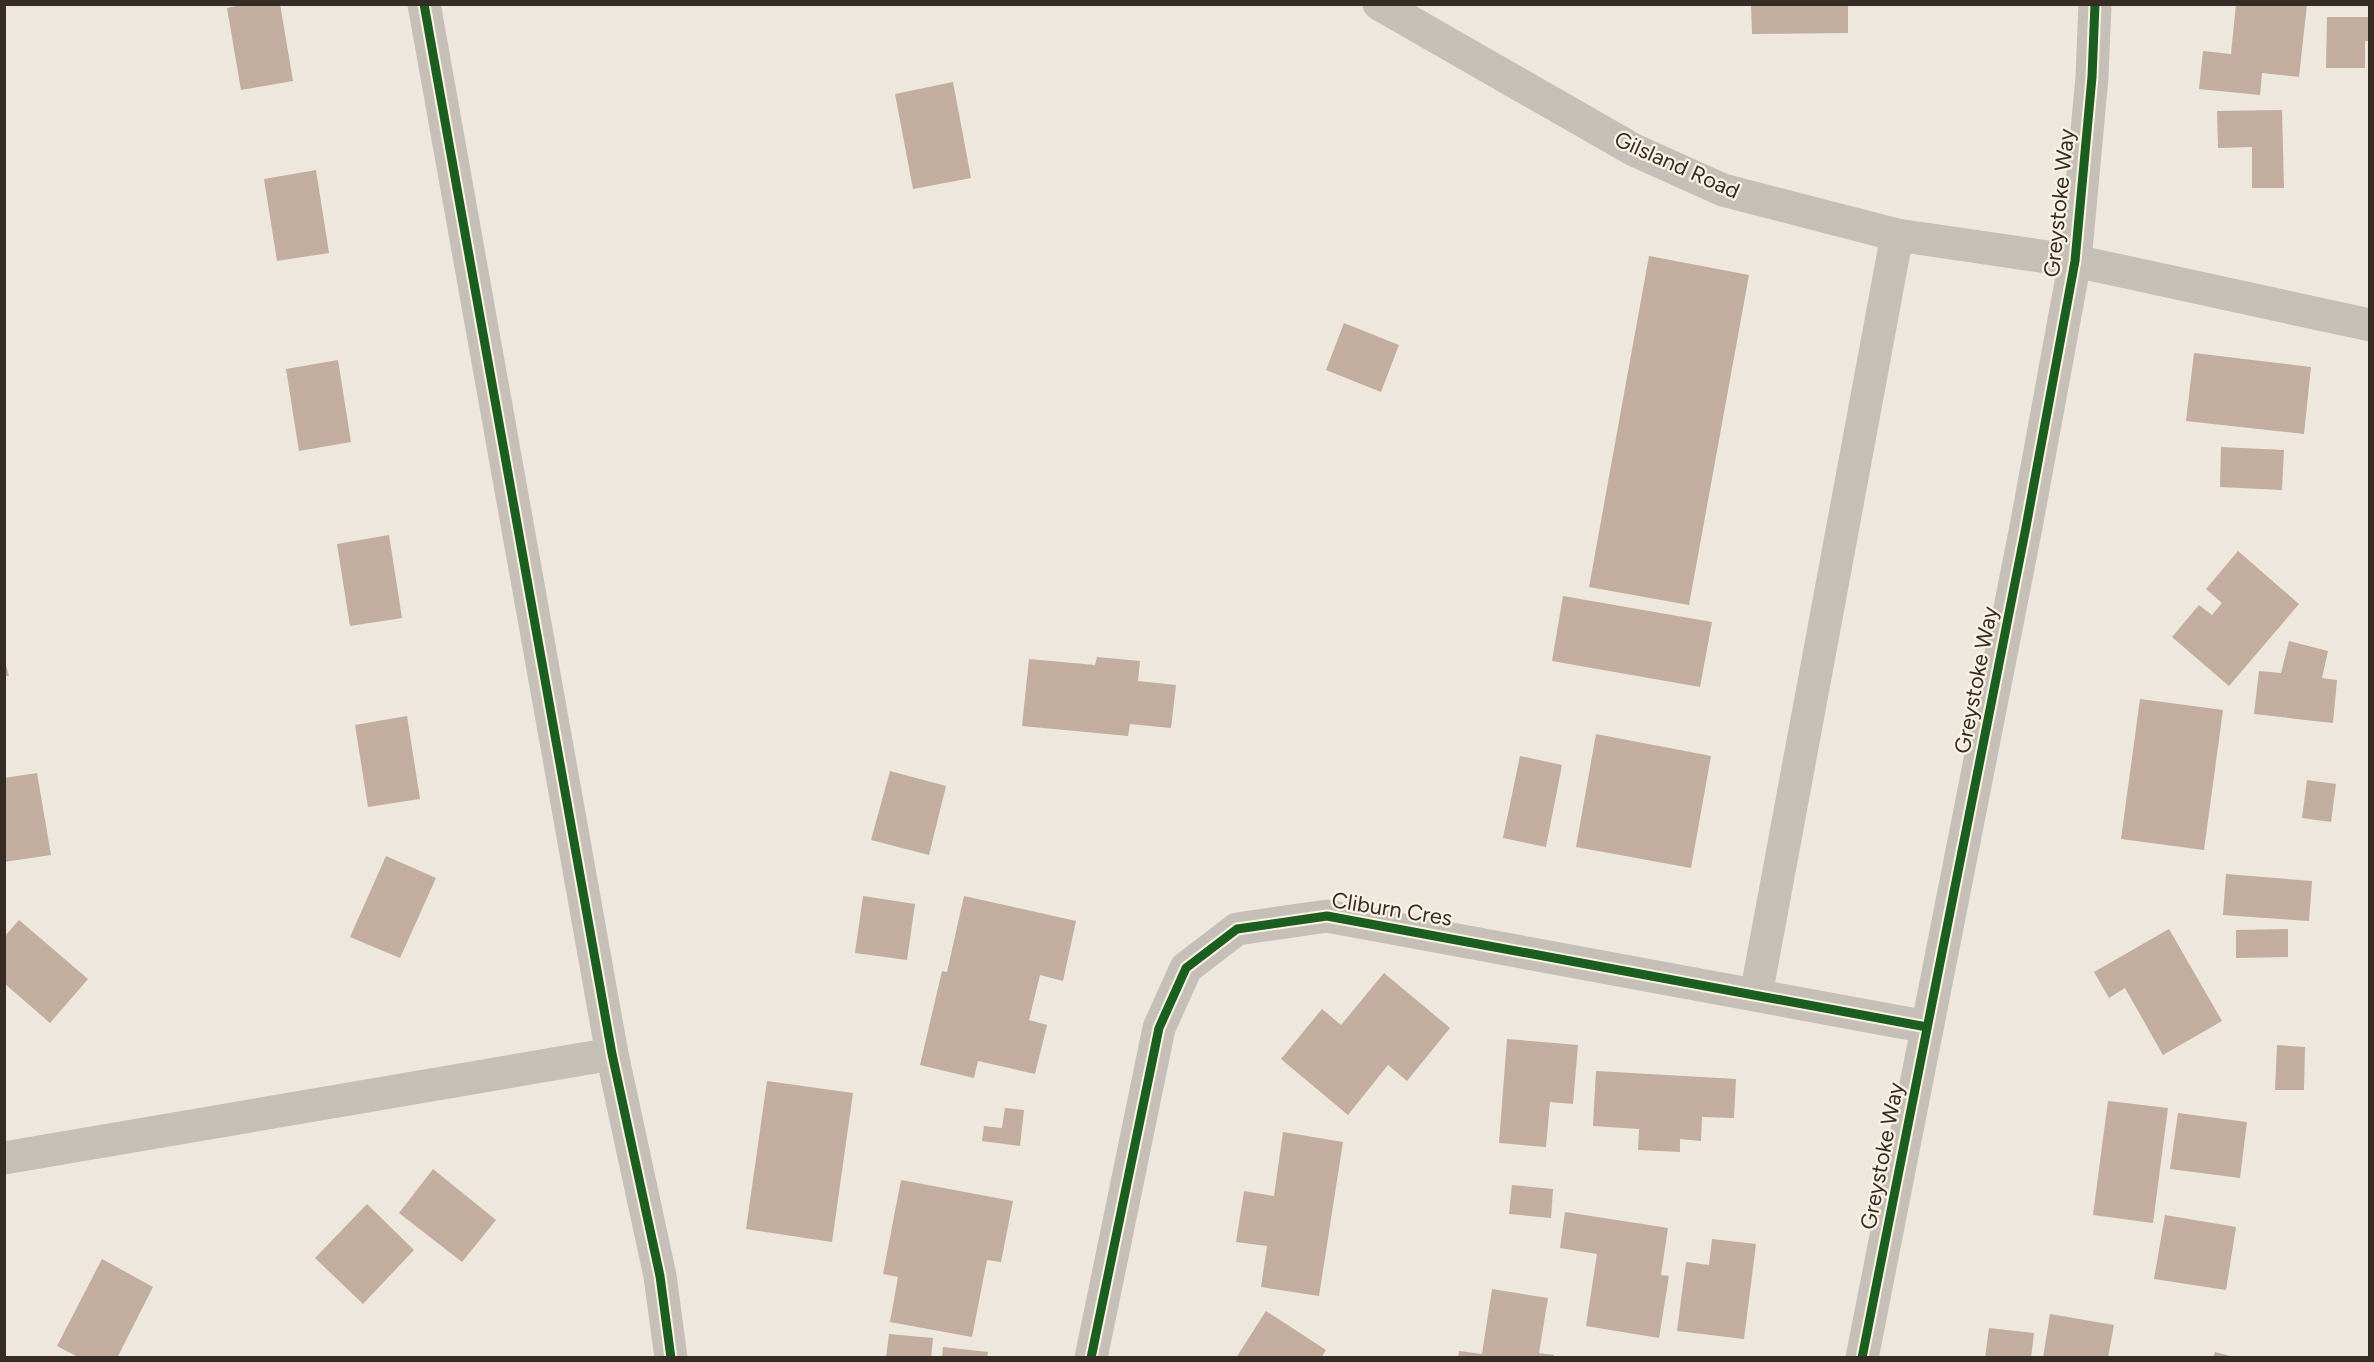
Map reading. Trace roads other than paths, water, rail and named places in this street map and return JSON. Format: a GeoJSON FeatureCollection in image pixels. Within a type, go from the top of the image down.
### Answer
{"type":"FeatureCollection","features":[{"type":"Feature","properties":{"kind":"street"},"geometry":{"type":"LineString","coordinates":[[424,4],[612,1054],[660,1276],[670,1358]]}},
{"type":"Feature","properties":{"kind":"street","name":"Gilsland Road"},"geometry":{"type":"LineString","coordinates":[[1379,4],[1634,150],[1723,190],[1897,235],[2075,261],[2370,325]]}},
{"type":"Feature","properties":{"kind":"street","name":"Greystoke Way"},"geometry":{"type":"LineString","coordinates":[[1862,1358],[2028,516],[2075,261],[2092,77],[2095,4]]}},
{"type":"Feature","properties":{"kind":"street"},"geometry":{"type":"LineString","coordinates":[[1756,995],[1897,235]]}},
{"type":"Feature","properties":{"kind":"street","name":"Cliburn Cres"},"geometry":{"type":"LineString","coordinates":[[1091,1358],[1159,1028],[1186,968],[1237,929],[1327,916],[1927,1028]]}},
{"type":"Feature","properties":{"kind":"street"},"geometry":{"type":"LineString","coordinates":[[4,1158],[612,1054]]}}]}
